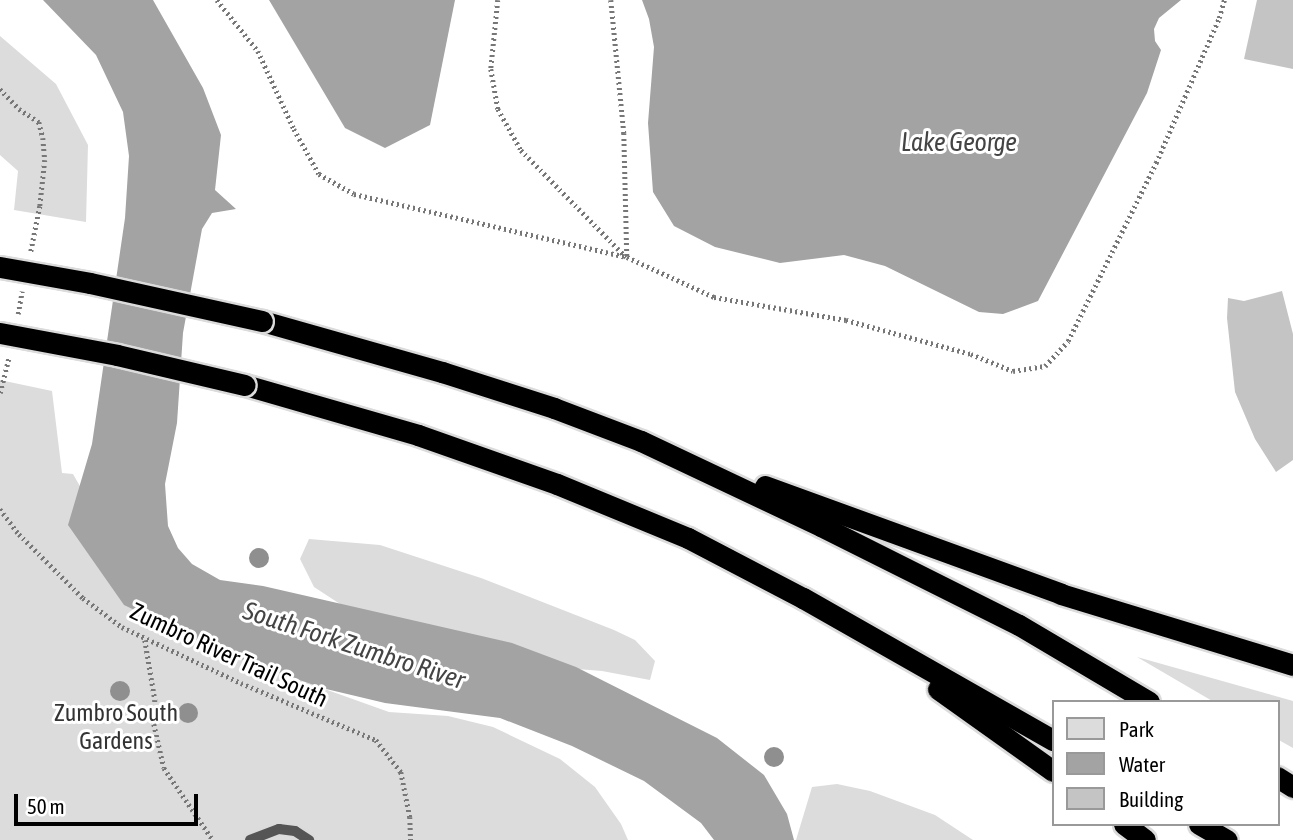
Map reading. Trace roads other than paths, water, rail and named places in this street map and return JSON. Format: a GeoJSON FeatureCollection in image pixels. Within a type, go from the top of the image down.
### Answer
{"type":"FeatureCollection","features":[{"type":"Feature","properties":{"kind":"highway"},"geometry":{"type":"LineString","coordinates":[[0,267],[90,283],[262,321],[454,376],[554,408],[1061,594],[1293,665]]}},
{"type":"Feature","properties":{"kind":"highway"},"geometry":{"type":"LineString","coordinates":[[7,330],[245,385],[418,435],[557,484],[688,538],[803,598],[1052,739]]}},
{"type":"Feature","properties":{"kind":"highway"},"geometry":{"type":"LineString","coordinates":[[641,442],[821,526],[1019,625],[1146,700]]}},
{"type":"Feature","properties":{"kind":"highway"},"geometry":{"type":"LineString","coordinates":[[803,598],[988,723],[1052,770]]}},
{"type":"Feature","properties":{"kind":"highway"},"geometry":{"type":"LineString","coordinates":[[1127,826],[1145,840]]}},
{"type":"Feature","properties":{"kind":"highway"},"geometry":{"type":"LineString","coordinates":[[1202,826],[1227,840]]}},
{"type":"Feature","properties":{"kind":"lane"},"geometry":{"type":"LineString","coordinates":[[250,840],[279,829],[295,831],[309,840]]}},
{"type":"Feature","properties":{"kind":"water","name":"South Fork Zumbro River"},"geometry":{"type":"Polygon","coordinates":[[[43,0],[153,0],[203,88],[221,135],[215,190],[236,209],[212,213],[202,229],[183,333],[177,423],[165,484],[168,526],[178,548],[192,564],[220,580],[263,586],[512,643],[576,667],[717,738],[764,775],[787,814],[794,840],[714,840],[701,823],[644,781],[572,746],[500,718],[385,703],[322,688],[229,655],[124,605],[68,525],[92,444],[125,218],[129,156],[123,112],[96,55],[43,0]]]}},
{"type":"Feature","properties":{"kind":"water"},"geometry":{"type":"Polygon","coordinates":[[[269,0],[455,0],[430,125],[385,148],[345,128],[269,0]]]}},
{"type":"Feature","properties":{"kind":"water","name":"Lake George"},"geometry":{"type":"Polygon","coordinates":[[[642,0],[1181,0],[1159,18],[1154,29],[1155,41],[1161,50],[1147,93],[1038,301],[1003,314],[979,312],[885,266],[844,255],[780,263],[715,247],[674,226],[653,192],[648,123],[654,47],[642,0]]]}},
{"type":"Feature","properties":{"kind":"park label","name":"Zumbro South Gardens"},"geometry":{"type":"Point","coordinates":[116,727]}}]}
